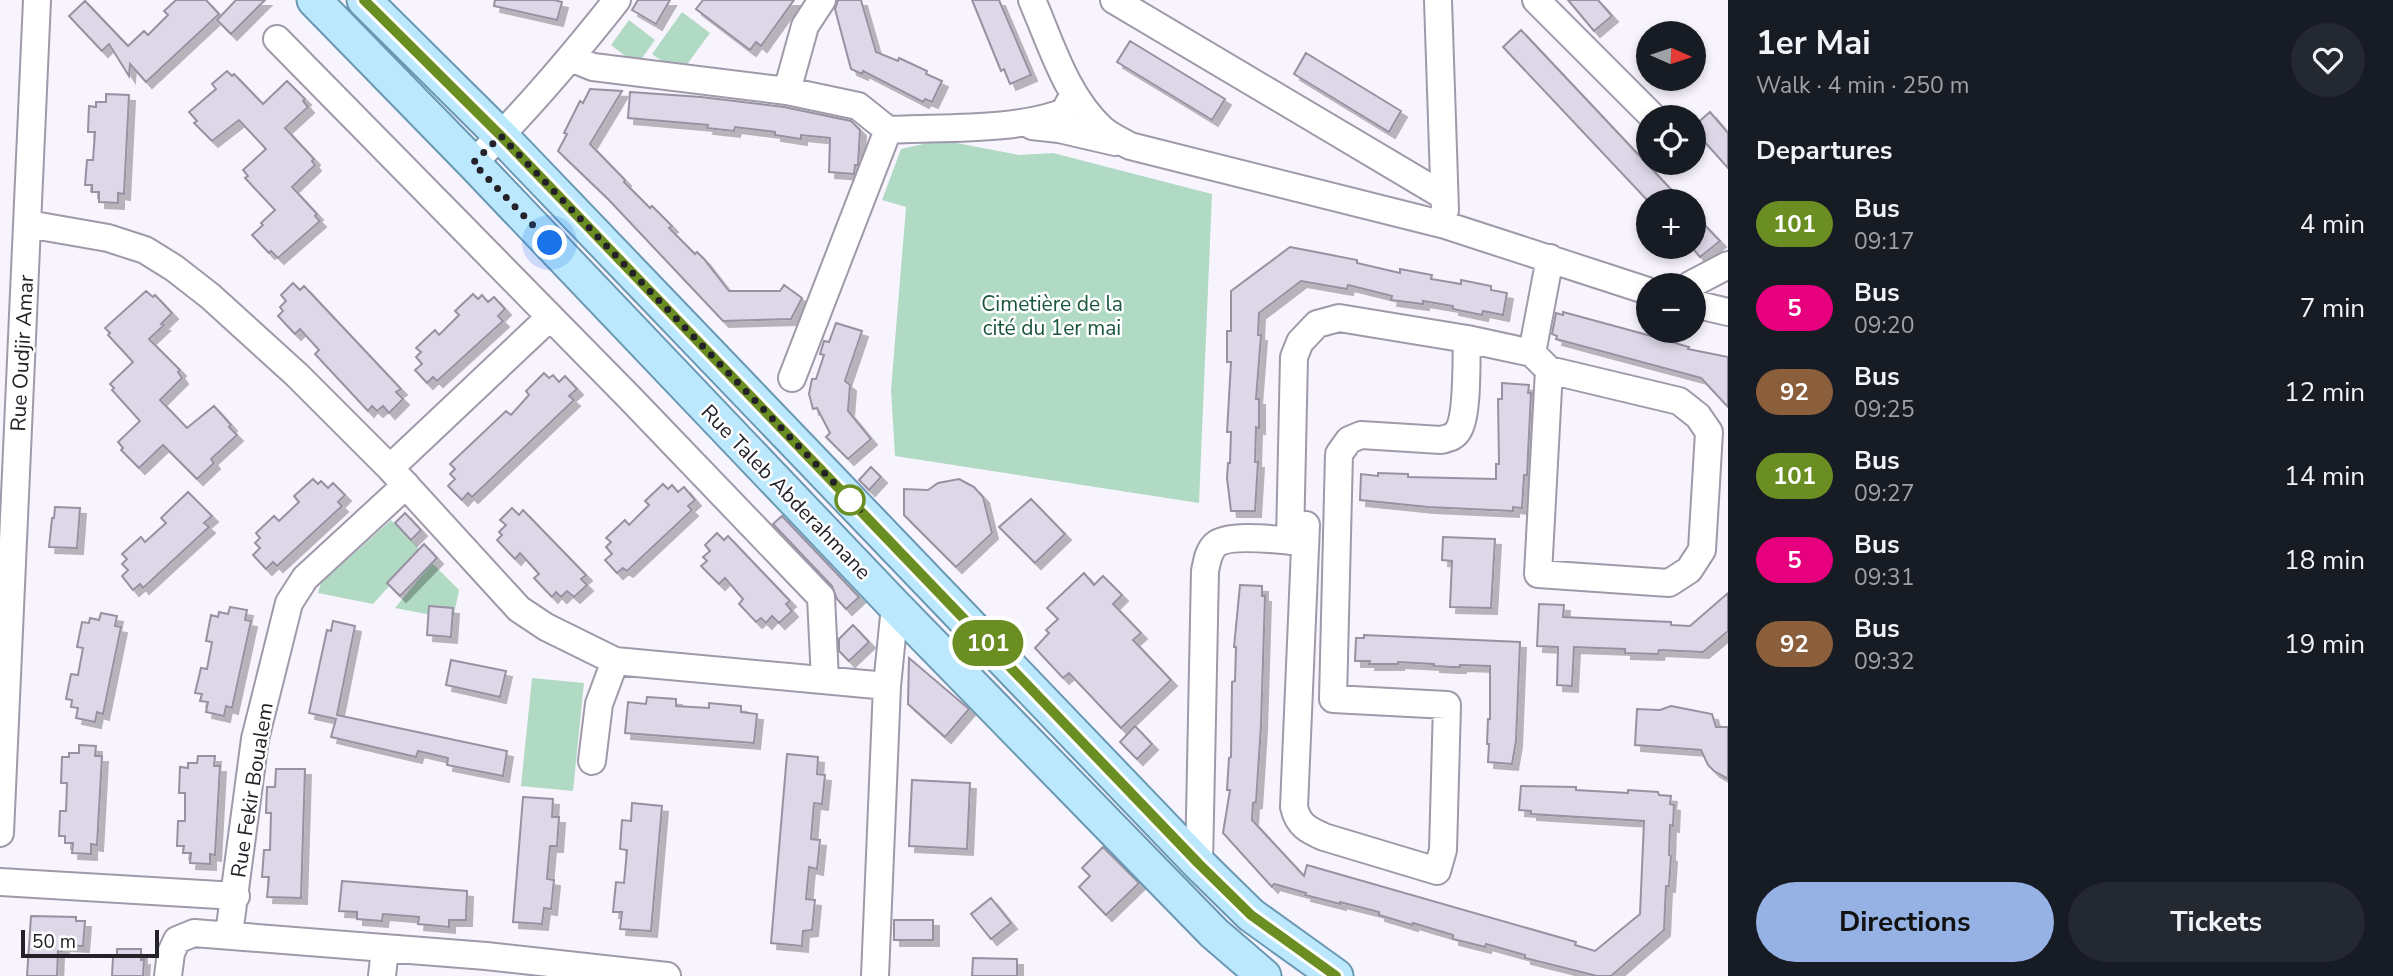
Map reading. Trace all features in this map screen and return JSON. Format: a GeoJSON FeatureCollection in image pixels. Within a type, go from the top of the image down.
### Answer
{"type":"FeatureCollection","features":[{"type":"Feature","properties":{"kind":"main road","name":"Rue Taleb Abderahmane"},"geometry":{"type":"LineString","coordinates":[[314,0],[895,606],[1214,933],[1265,976]]}},
{"type":"Feature","properties":{"kind":"main road","name":"Rue Taleb Abderahmane"},"geometry":{"type":"LineString","coordinates":[[364,0],[501,136],[1199,864],[1251,915],[1336,976]]}},
{"type":"Feature","properties":{"kind":"street","name":"Rue Oudjir Amar"},"geometry":{"type":"LineString","coordinates":[[0,832],[4,657],[28,224],[37,0]]}},
{"type":"Feature","properties":{"kind":"street"},"geometry":{"type":"LineString","coordinates":[[473,163],[571,58],[617,0]]}},
{"type":"Feature","properties":{"kind":"street"},"geometry":{"type":"LineString","coordinates":[[787,91],[804,26],[822,0]]}},
{"type":"Feature","properties":{"kind":"street"},"geometry":{"type":"LineString","coordinates":[[1032,0],[1083,109],[1104,131],[1130,146]]}},
{"type":"Feature","properties":{"kind":"street"},"geometry":{"type":"LineString","coordinates":[[1114,0],[1444,196]]}},
{"type":"Feature","properties":{"kind":"street"},"geometry":{"type":"LineString","coordinates":[[1438,0],[1445,225]]}},
{"type":"Feature","properties":{"kind":"street"},"geometry":{"type":"LineString","coordinates":[[1536,0],[1642,105]]}},
{"type":"Feature","properties":{"kind":"street"},"geometry":{"type":"LineString","coordinates":[[277,39],[630,398],[821,597],[825,680]]}},
{"type":"Feature","properties":{"kind":"street"},"geometry":{"type":"LineString","coordinates":[[571,58],[593,67],[787,91],[858,106],[888,130],[1013,124],[1048,119],[1064,112],[1074,94]]}},
{"type":"Feature","properties":{"kind":"street"},"geometry":{"type":"LineString","coordinates":[[1013,124],[1059,129],[1445,225],[1636,287]]}},
{"type":"Feature","properties":{"kind":"street"},"geometry":{"type":"LineString","coordinates":[[792,377],[888,130]]}},
{"type":"Feature","properties":{"kind":"street"},"geometry":{"type":"LineString","coordinates":[[28,224],[108,238],[145,250],[210,296],[258,338],[398,476],[519,609],[546,627],[615,661],[887,686]]}},
{"type":"Feature","properties":{"kind":"street"},"geometry":{"type":"LineString","coordinates":[[1467,339],[1464,414],[1460,428],[1452,437],[1441,440],[1361,435],[1349,440],[1339,454],[1333,699],[1447,705],[1443,850],[1437,871],[1324,837],[1307,830],[1296,818],[1298,533],[1294,357],[1300,342],[1317,324],[1339,318],[1467,339],[1541,362],[1679,401],[1698,416],[1709,432],[1702,550],[1689,570],[1669,583],[1538,574],[1541,362],[1550,258]]}},
{"type":"Feature","properties":{"kind":"street"},"geometry":{"type":"LineString","coordinates":[[1706,277],[1728,265]]}},
{"type":"Feature","properties":{"kind":"street"},"geometry":{"type":"LineString","coordinates":[[1706,307],[1728,312]]}},
{"type":"Feature","properties":{"kind":"street","name":"Rue Fekir Boualem"},"geometry":{"type":"LineString","coordinates":[[229,934],[256,739],[289,603],[305,578],[398,476],[549,318]]}},
{"type":"Feature","properties":{"kind":"street"},"geometry":{"type":"LineString","coordinates":[[1199,864],[1205,571],[1208,557],[1212,548],[1230,539],[1298,533],[1338,526]]}},
{"type":"Feature","properties":{"kind":"street"},"geometry":{"type":"LineString","coordinates":[[875,976],[887,686],[895,606]]}},
{"type":"Feature","properties":{"kind":"street"},"geometry":{"type":"LineString","coordinates":[[592,761],[599,704],[615,661]]}},
{"type":"Feature","properties":{"kind":"street"},"geometry":{"type":"LineString","coordinates":[[0,882],[236,896]]}},
{"type":"Feature","properties":{"kind":"street"},"geometry":{"type":"LineString","coordinates":[[167,976],[171,953],[186,923],[186,893]]}},
{"type":"Feature","properties":{"kind":"street"},"geometry":{"type":"LineString","coordinates":[[177,940],[194,933],[229,934],[486,956],[585,972],[667,976]]}},
{"type":"Feature","properties":{"kind":"street"},"geometry":{"type":"LineString","coordinates":[[382,976],[385,949]]}},
{"type":"Feature","properties":{"kind":"green space"},"geometry":{"type":"Polygon","coordinates":[[[682,12],[710,33],[680,74],[652,54],[682,12]]]}},
{"type":"Feature","properties":{"kind":"green space"},"geometry":{"type":"Polygon","coordinates":[[[629,20],[655,40],[637,65],[611,45],[629,20]]]}},
{"type":"Feature","properties":{"kind":"green space","name":"Cimetière de la cité du 1er mai"},"geometry":{"type":"Polygon","coordinates":[[[941,140],[1019,155],[1053,153],[1212,194],[1199,503],[895,456],[891,390],[906,207],[882,200],[901,149],[941,140]]]}},
{"type":"Feature","properties":{"kind":"green space"},"geometry":{"type":"Polygon","coordinates":[[[391,520],[421,551],[373,604],[318,593],[321,583],[391,520]]]}},
{"type":"Feature","properties":{"kind":"green space"},"geometry":{"type":"Polygon","coordinates":[[[432,563],[459,590],[453,619],[395,608],[432,563]]]}},
{"type":"Feature","properties":{"kind":"green space"},"geometry":{"type":"Polygon","coordinates":[[[532,678],[584,683],[573,791],[521,786],[532,678]]]}},
{"type":"Feature","properties":{"kind":"building"},"geometry":{"type":"Polygon","coordinates":[[[176,0],[206,0],[219,14],[146,82],[130,64],[129,76],[109,44],[102,51],[69,16],[85,1],[128,46],[144,31],[148,35],[168,15],[164,11],[176,0]]]}},
{"type":"Feature","properties":{"kind":"building"},"geometry":{"type":"Polygon","coordinates":[[[236,0],[265,0],[231,34],[217,20],[236,0]]]}},
{"type":"Feature","properties":{"kind":"building"},"geometry":{"type":"Polygon","coordinates":[[[495,0],[562,2],[557,20],[494,6],[495,0]]]}},
{"type":"Feature","properties":{"kind":"building"},"geometry":{"type":"Polygon","coordinates":[[[638,0],[670,0],[656,24],[632,10],[638,0]]]}},
{"type":"Feature","properties":{"kind":"building"},"geometry":{"type":"Polygon","coordinates":[[[703,0],[794,0],[761,46],[756,42],[750,50],[696,9],[703,0]]]}},
{"type":"Feature","properties":{"kind":"building"},"geometry":{"type":"Polygon","coordinates":[[[838,0],[861,0],[876,52],[898,61],[899,58],[942,81],[932,102],[925,99],[923,102],[863,71],[862,74],[851,69],[835,9],[838,0]]]}},
{"type":"Feature","properties":{"kind":"building"},"geometry":{"type":"Polygon","coordinates":[[[972,0],[999,0],[1031,75],[1010,84],[1004,69],[1001,71],[972,0]]]}},
{"type":"Feature","properties":{"kind":"building"},"geometry":{"type":"Polygon","coordinates":[[[1568,0],[1598,0],[1612,16],[1594,31],[1568,0]]]}},
{"type":"Feature","properties":{"kind":"building"},"geometry":{"type":"Polygon","coordinates":[[[1521,30],[1636,152],[1636,175],[1658,175],[1671,189],[1637,189],[1503,47],[1521,30]]]}},
{"type":"Feature","properties":{"kind":"building"},"geometry":{"type":"Polygon","coordinates":[[[1130,41],[1225,99],[1212,120],[1117,62],[1130,41]]]}},
{"type":"Feature","properties":{"kind":"building"},"geometry":{"type":"Polygon","coordinates":[[[1306,53],[1401,111],[1389,132],[1294,74],[1306,53]]]}},
{"type":"Feature","properties":{"kind":"building"},"geometry":{"type":"Polygon","coordinates":[[[227,71],[232,76],[234,74],[263,104],[287,81],[305,99],[303,101],[308,107],[285,128],[314,159],[312,161],[315,165],[292,187],[317,214],[315,216],[320,221],[278,258],[271,251],[269,253],[252,235],[275,210],[245,178],[248,176],[243,170],[266,149],[239,120],[212,141],[194,123],[197,121],[189,112],[216,89],[212,84],[227,71]]]}},
{"type":"Feature","properties":{"kind":"building"},"geometry":{"type":"Polygon","coordinates":[[[590,89],[622,91],[590,144],[650,208],[652,206],[672,226],[669,228],[695,254],[697,252],[704,259],[729,291],[780,291],[784,285],[802,298],[791,319],[723,321],[608,199],[558,151],[580,101],[583,103],[590,89]]]}},
{"type":"Feature","properties":{"kind":"building"},"geometry":{"type":"Polygon","coordinates":[[[630,92],[784,107],[851,121],[860,130],[858,165],[855,165],[854,174],[829,172],[830,138],[801,135],[801,139],[775,135],[775,132],[735,127],[734,131],[707,128],[708,125],[628,118],[630,92]]]}},
{"type":"Feature","properties":{"kind":"building"},"geometry":{"type":"Polygon","coordinates":[[[106,94],[129,95],[124,194],[118,193],[118,203],[99,202],[99,192],[92,192],[92,185],[85,185],[87,160],[93,160],[95,132],[88,132],[89,106],[96,107],[96,102],[106,102],[106,94]]]}},
{"type":"Feature","properties":{"kind":"building"},"geometry":{"type":"Polygon","coordinates":[[[1710,112],[1728,133],[1728,168],[1706,143],[1706,116],[1710,112]]]}},
{"type":"Feature","properties":{"kind":"building"},"geometry":{"type":"Polygon","coordinates":[[[1706,226],[1720,241],[1706,252],[1706,226]]]}},
{"type":"Feature","properties":{"kind":"building"},"geometry":{"type":"Polygon","coordinates":[[[1290,247],[1357,260],[1357,263],[1400,273],[1400,269],[1432,275],[1431,279],[1461,284],[1461,280],[1491,286],[1491,290],[1507,293],[1503,315],[1483,311],[1482,315],[1423,301],[1423,304],[1391,300],[1392,296],[1348,285],[1347,289],[1301,281],[1259,313],[1258,335],[1261,335],[1256,399],[1259,399],[1259,428],[1256,427],[1255,462],[1258,462],[1255,511],[1231,511],[1227,478],[1231,432],[1227,432],[1231,362],[1227,362],[1227,331],[1231,331],[1231,291],[1290,247]]]}},
{"type":"Feature","properties":{"kind":"building"},"geometry":{"type":"Polygon","coordinates":[[[293,283],[300,290],[304,286],[401,389],[396,392],[403,399],[389,413],[383,406],[377,411],[372,406],[368,411],[315,354],[319,350],[300,329],[295,334],[278,316],[283,311],[280,307],[286,301],[281,295],[293,283]]]}},
{"type":"Feature","properties":{"kind":"building"},"geometry":{"type":"Polygon","coordinates":[[[146,291],[153,297],[155,295],[172,313],[149,339],[180,370],[178,372],[182,378],[160,400],[187,428],[214,406],[237,435],[211,459],[214,463],[197,479],[163,445],[139,468],[121,450],[123,448],[118,442],[140,421],[112,390],[114,388],[110,384],[133,362],[108,335],[110,333],[105,328],[146,291]]]}},
{"type":"Feature","properties":{"kind":"building"},"geometry":{"type":"Polygon","coordinates":[[[473,294],[478,299],[482,295],[488,302],[494,297],[505,309],[498,316],[503,321],[437,381],[433,377],[427,383],[415,370],[422,364],[416,357],[421,352],[416,348],[435,330],[439,335],[459,315],[455,311],[473,294]]]}},
{"type":"Feature","properties":{"kind":"building"},"geometry":{"type":"Polygon","coordinates":[[[1563,312],[1636,332],[1636,343],[1675,343],[1689,347],[1688,349],[1728,357],[1728,407],[1701,378],[1556,339],[1557,336],[1552,334],[1556,313],[1563,315],[1563,312]]]}},
{"type":"Feature","properties":{"kind":"building"},"geometry":{"type":"Polygon","coordinates":[[[836,323],[862,331],[845,381],[850,385],[848,411],[871,439],[848,459],[826,437],[830,433],[817,408],[813,409],[809,394],[812,379],[816,379],[824,355],[820,354],[824,341],[829,342],[836,323]]]}},
{"type":"Feature","properties":{"kind":"building"},"geometry":{"type":"Polygon","coordinates":[[[544,373],[549,378],[553,375],[559,382],[565,376],[577,389],[569,396],[574,400],[472,497],[468,493],[462,500],[448,486],[455,479],[450,474],[455,469],[450,464],[506,411],[511,415],[529,395],[526,391],[544,373]]]}},
{"type":"Feature","properties":{"kind":"building"},"geometry":{"type":"Polygon","coordinates":[[[1502,383],[1529,385],[1528,393],[1531,393],[1527,475],[1524,475],[1522,508],[1513,507],[1513,511],[1428,507],[1360,500],[1361,474],[1496,479],[1496,464],[1499,464],[1498,399],[1502,399],[1502,383]]]}},
{"type":"Feature","properties":{"kind":"building"},"geometry":{"type":"Polygon","coordinates":[[[871,467],[881,477],[869,490],[859,480],[871,467]]]}},
{"type":"Feature","properties":{"kind":"building"},"geometry":{"type":"Polygon","coordinates":[[[313,479],[318,484],[321,481],[328,488],[333,483],[345,495],[338,502],[342,506],[277,566],[273,562],[266,569],[253,555],[260,548],[255,543],[260,538],[256,533],[274,516],[279,521],[299,502],[294,496],[313,479]]]}},
{"type":"Feature","properties":{"kind":"building"},"geometry":{"type":"Polygon","coordinates":[[[959,479],[974,487],[983,497],[992,533],[956,567],[904,515],[904,489],[928,490],[938,483],[959,479]]]}},
{"type":"Feature","properties":{"kind":"building"},"geometry":{"type":"Polygon","coordinates":[[[663,484],[668,489],[672,485],[678,492],[684,487],[695,500],[688,506],[692,510],[627,571],[623,568],[617,573],[605,560],[612,554],[606,547],[611,542],[606,538],[625,520],[629,525],[649,505],[645,501],[663,484]]]}},
{"type":"Feature","properties":{"kind":"building"},"geometry":{"type":"Polygon","coordinates":[[[188,492],[212,516],[204,523],[209,527],[143,588],[140,584],[133,590],[122,576],[128,570],[122,564],[127,559],[122,554],[141,537],[145,542],[166,523],[161,518],[188,492]]]}},
{"type":"Feature","properties":{"kind":"building"},"geometry":{"type":"Polygon","coordinates":[[[1031,499],[1065,534],[1035,563],[999,527],[1031,499]]]}},
{"type":"Feature","properties":{"kind":"building"},"geometry":{"type":"Polygon","coordinates":[[[55,507],[80,508],[77,548],[49,547],[55,507]]]}},
{"type":"Feature","properties":{"kind":"building"},"geometry":{"type":"Polygon","coordinates":[[[512,508],[519,515],[523,510],[586,575],[581,579],[587,585],[574,597],[567,591],[561,597],[556,592],[552,597],[534,578],[539,574],[520,553],[515,559],[497,540],[502,535],[499,532],[506,525],[500,520],[512,508]]]}},
{"type":"Feature","properties":{"kind":"building"},"geometry":{"type":"Polygon","coordinates":[[[405,513],[421,530],[411,540],[395,523],[405,513]]]}},
{"type":"Feature","properties":{"kind":"building"},"geometry":{"type":"Polygon","coordinates":[[[782,516],[859,597],[846,609],[837,599],[832,586],[773,524],[782,516]]]}},
{"type":"Feature","properties":{"kind":"building"},"geometry":{"type":"Polygon","coordinates":[[[717,533],[724,540],[728,536],[790,601],[786,604],[792,611],[779,623],[772,616],[766,623],[761,618],[756,622],[739,604],[743,599],[725,578],[719,584],[701,566],[707,561],[703,557],[710,551],[705,545],[717,533]]]}},
{"type":"Feature","properties":{"kind":"building"},"geometry":{"type":"Polygon","coordinates":[[[1443,537],[1495,539],[1491,608],[1450,607],[1452,561],[1442,560],[1443,537]]]}},
{"type":"Feature","properties":{"kind":"building"},"geometry":{"type":"Polygon","coordinates":[[[424,544],[437,558],[400,596],[387,583],[424,544]]]}},
{"type":"Feature","properties":{"kind":"building"},"geometry":{"type":"Polygon","coordinates":[[[1084,573],[1094,585],[1103,576],[1122,595],[1113,604],[1141,633],[1133,640],[1171,680],[1121,728],[1069,673],[1063,678],[1035,648],[1049,633],[1046,630],[1058,619],[1047,608],[1084,573]]]}},
{"type":"Feature","properties":{"kind":"building"},"geometry":{"type":"Polygon","coordinates":[[[1240,585],[1262,586],[1262,596],[1265,596],[1261,725],[1256,802],[1253,803],[1252,820],[1304,876],[1307,865],[1576,942],[1575,945],[1595,951],[1640,914],[1644,821],[1531,814],[1531,811],[1519,810],[1521,786],[1576,787],[1576,790],[1628,793],[1628,790],[1658,792],[1659,795],[1671,796],[1670,804],[1674,805],[1673,826],[1670,825],[1671,856],[1669,886],[1666,886],[1664,930],[1611,976],[1597,976],[1525,958],[1525,955],[1486,944],[1485,947],[1453,939],[1453,935],[1379,915],[1379,912],[1305,895],[1306,893],[1274,884],[1272,887],[1223,833],[1230,790],[1227,790],[1231,757],[1232,682],[1235,681],[1234,647],[1240,585]]]}},
{"type":"Feature","properties":{"kind":"building"},"geometry":{"type":"Polygon","coordinates":[[[1728,593],[1728,631],[1703,652],[1659,650],[1658,654],[1625,653],[1625,649],[1574,647],[1572,686],[1557,685],[1558,647],[1537,646],[1539,604],[1564,605],[1563,617],[1671,622],[1671,625],[1690,626],[1728,593]]]}},
{"type":"Feature","properties":{"kind":"building"},"geometry":{"type":"Polygon","coordinates":[[[429,606],[453,608],[451,637],[427,635],[429,606]]]}},
{"type":"Feature","properties":{"kind":"building"},"geometry":{"type":"Polygon","coordinates":[[[230,607],[247,610],[245,620],[251,621],[232,708],[226,706],[224,716],[206,712],[208,702],[200,701],[202,694],[195,693],[201,668],[207,669],[212,642],[206,641],[211,615],[218,617],[219,612],[228,614],[230,607]]]}},
{"type":"Feature","properties":{"kind":"building"},"geometry":{"type":"Polygon","coordinates":[[[101,613],[117,616],[115,626],[121,627],[103,714],[97,712],[95,722],[76,718],[78,708],[71,707],[72,700],[66,699],[71,674],[78,675],[83,648],[77,647],[82,622],[89,623],[90,618],[99,620],[101,613]]]}},
{"type":"Feature","properties":{"kind":"building"},"geometry":{"type":"Polygon","coordinates":[[[333,621],[355,626],[337,715],[507,751],[503,776],[447,765],[448,758],[418,751],[416,757],[331,737],[336,719],[309,713],[327,630],[331,631],[333,621]]]}},
{"type":"Feature","properties":{"kind":"building"},"geometry":{"type":"Polygon","coordinates":[[[853,625],[869,642],[849,661],[839,651],[839,639],[853,625]]]}},
{"type":"Feature","properties":{"kind":"building"},"geometry":{"type":"Polygon","coordinates":[[[1364,635],[1520,642],[1516,741],[1512,764],[1488,762],[1490,666],[1452,667],[1398,662],[1369,664],[1370,661],[1355,661],[1356,638],[1364,638],[1364,635]]]}},
{"type":"Feature","properties":{"kind":"building"},"geometry":{"type":"Polygon","coordinates":[[[909,658],[969,709],[945,737],[908,704],[909,658]]]}},
{"type":"Feature","properties":{"kind":"building"},"geometry":{"type":"Polygon","coordinates":[[[451,660],[506,671],[500,697],[446,685],[451,660]]]}},
{"type":"Feature","properties":{"kind":"building"},"geometry":{"type":"Polygon","coordinates":[[[647,697],[676,699],[676,706],[709,708],[709,703],[741,706],[741,712],[757,714],[754,743],[625,733],[628,702],[646,704],[647,697]]]}},
{"type":"Feature","properties":{"kind":"building"},"geometry":{"type":"Polygon","coordinates":[[[1671,706],[1712,714],[1716,727],[1728,727],[1728,779],[1708,765],[1701,750],[1635,745],[1637,709],[1660,710],[1671,706]]]}},
{"type":"Feature","properties":{"kind":"building"},"geometry":{"type":"Polygon","coordinates":[[[1135,726],[1152,744],[1137,759],[1120,742],[1135,726]]]}},
{"type":"Feature","properties":{"kind":"building"},"geometry":{"type":"Polygon","coordinates":[[[79,745],[96,746],[95,756],[102,756],[97,845],[91,844],[91,854],[72,853],[73,843],[65,843],[65,836],[59,836],[60,811],[66,811],[67,783],[61,783],[62,757],[69,757],[69,753],[79,753],[79,745]]]}},
{"type":"Feature","properties":{"kind":"building"},"geometry":{"type":"Polygon","coordinates":[[[787,754],[818,757],[817,774],[825,775],[822,804],[814,803],[811,839],[820,840],[817,869],[809,867],[806,899],[815,900],[812,930],[803,931],[802,946],[771,943],[787,754]]]}},
{"type":"Feature","properties":{"kind":"building"},"geometry":{"type":"Polygon","coordinates":[[[198,756],[215,756],[214,766],[220,766],[215,855],[210,854],[210,864],[190,863],[191,853],[183,853],[184,846],[177,846],[178,821],[185,821],[185,793],[179,793],[180,767],[188,768],[188,763],[197,763],[198,756]]]}},
{"type":"Feature","properties":{"kind":"building"},"geometry":{"type":"Polygon","coordinates":[[[276,769],[305,769],[301,898],[267,897],[269,877],[262,877],[264,850],[270,850],[271,813],[266,813],[267,787],[275,787],[276,769]]]}},
{"type":"Feature","properties":{"kind":"building"},"geometry":{"type":"Polygon","coordinates":[[[912,780],[970,783],[967,849],[909,846],[912,780]]]}},
{"type":"Feature","properties":{"kind":"building"},"geometry":{"type":"Polygon","coordinates":[[[523,797],[553,799],[552,817],[559,817],[557,846],[550,846],[547,879],[554,880],[551,909],[544,908],[542,924],[513,922],[523,797]]]}},
{"type":"Feature","properties":{"kind":"building"},"geometry":{"type":"Polygon","coordinates":[[[632,803],[662,806],[651,931],[620,929],[622,912],[613,912],[616,882],[624,883],[627,850],[620,849],[622,820],[631,821],[632,803]]]}},
{"type":"Feature","properties":{"kind":"building"},"geometry":{"type":"Polygon","coordinates":[[[1103,847],[1139,883],[1106,915],[1079,887],[1090,876],[1082,868],[1103,847]]]}},
{"type":"Feature","properties":{"kind":"building"},"geometry":{"type":"Polygon","coordinates":[[[342,881],[467,891],[466,920],[449,920],[449,927],[418,924],[419,917],[383,914],[382,921],[357,919],[357,912],[339,911],[342,881]]]}},
{"type":"Feature","properties":{"kind":"building"},"geometry":{"type":"Polygon","coordinates":[[[991,898],[1011,923],[991,939],[971,914],[991,898]]]}},
{"type":"Feature","properties":{"kind":"building"},"geometry":{"type":"Polygon","coordinates":[[[31,916],[76,917],[76,921],[85,921],[83,946],[63,945],[62,951],[58,951],[57,976],[27,976],[31,916]]]}},
{"type":"Feature","properties":{"kind":"building"},"geometry":{"type":"Polygon","coordinates":[[[894,920],[933,920],[933,940],[894,940],[894,920]]]}},
{"type":"Feature","properties":{"kind":"building"},"geometry":{"type":"Polygon","coordinates":[[[117,949],[141,949],[141,960],[144,959],[143,976],[112,976],[113,957],[117,957],[117,949]]]}},
{"type":"Feature","properties":{"kind":"building"},"geometry":{"type":"Polygon","coordinates":[[[973,958],[1017,959],[1017,976],[972,976],[973,958]]]}},
{"type":"Feature","properties":{"kind":"bus line","name":"101"},"geometry":{"type":"LineString","coordinates":[[364,0],[501,136],[1199,864],[1251,915],[1336,976]]}},
{"type":"Feature","properties":{"kind":"route"},"geometry":{"type":"LineString","coordinates":[[550,243],[473,163],[501,136],[860,510],[850,500]]}}]}
